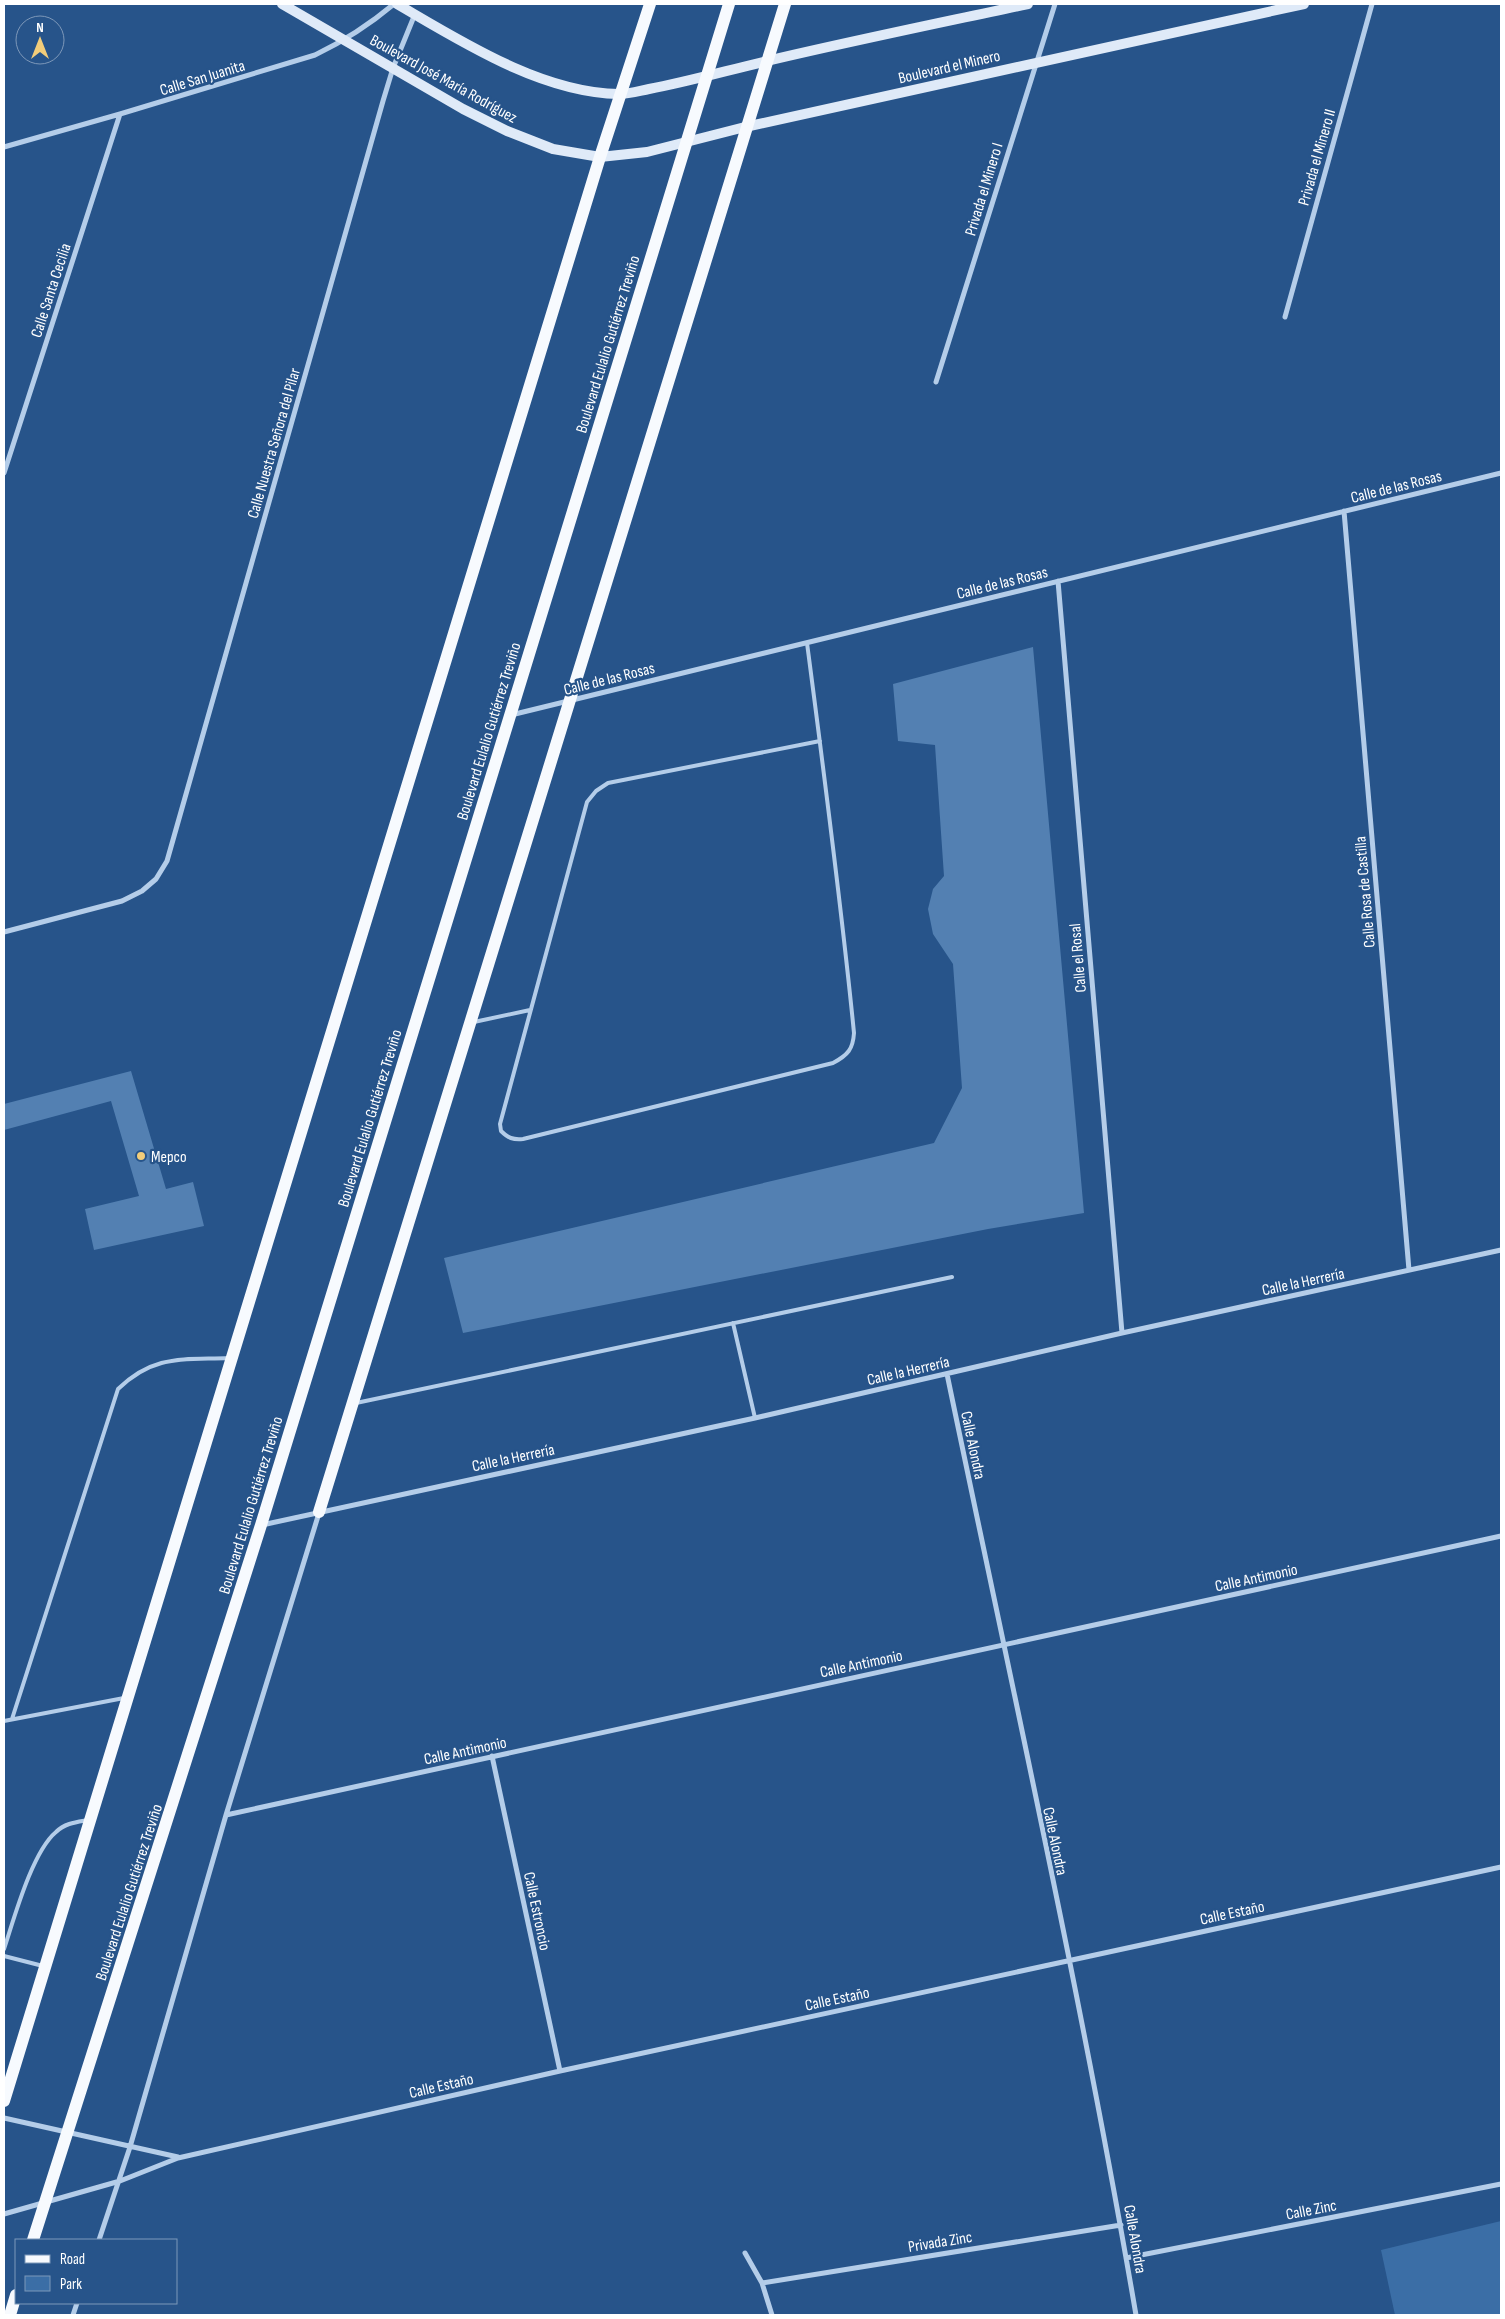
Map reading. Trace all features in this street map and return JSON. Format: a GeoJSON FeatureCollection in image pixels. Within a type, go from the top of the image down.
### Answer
{"type":"FeatureCollection","features":[{"type":"Feature","properties":{"kind":"main road"},"geometry":{"type":"LineString","coordinates":[[4,2101],[600,158],[650,4]]}},
{"type":"Feature","properties":{"kind":"main road","name":"Boulevard Eulalio Gutiérrez Treviño"},"geometry":{"type":"LineString","coordinates":[[33,2239],[69,2133],[261,1525],[729,4]]}},
{"type":"Feature","properties":{"kind":"main road"},"geometry":{"type":"LineString","coordinates":[[319,1512],[468,1023],[785,4]]}},
{"type":"Feature","properties":{"kind":"main road"},"geometry":{"type":"LineString","coordinates":[[10,2315],[15,2299]]}},
{"type":"Feature","properties":{"kind":"street","name":"Boulevard José María Rodríguez"},"geometry":{"type":"LineString","coordinates":[[282,4],[392,68],[507,131],[552,149],[600,158]]}},
{"type":"Feature","properties":{"kind":"street","name":"Calle San Juanita"},"geometry":{"type":"LineString","coordinates":[[4,147],[277,68],[315,55],[345,41],[396,4]]}},
{"type":"Feature","properties":{"kind":"street"},"geometry":{"type":"LineString","coordinates":[[396,4],[505,64],[540,78],[587,90],[620,94],[1028,4]]}},
{"type":"Feature","properties":{"kind":"street","name":"Privada el Minero I"},"geometry":{"type":"LineString","coordinates":[[936,382],[1035,62],[1055,4]]}},
{"type":"Feature","properties":{"kind":"street","name":"Boulevard el Minero"},"geometry":{"type":"LineString","coordinates":[[600,158],[647,152],[1035,62],[1304,4]]}},
{"type":"Feature","properties":{"kind":"street","name":"Privada el Minero II"},"geometry":{"type":"LineString","coordinates":[[1285,317],[1372,4]]}},
{"type":"Feature","properties":{"kind":"street","name":"Calle Nuestra Señora del Pilar"},"geometry":{"type":"LineString","coordinates":[[4,932],[122,901],[142,891],[156,879],[167,861],[174,843],[392,68],[415,14]]}},
{"type":"Feature","properties":{"kind":"street","name":"Calle Santa Cecilia"},"geometry":{"type":"LineString","coordinates":[[4,473],[120,114]]}},
{"type":"Feature","properties":{"kind":"street","name":"Calle de las Rosas"},"geometry":{"type":"LineString","coordinates":[[509,716],[1501,473]]}},
{"type":"Feature","properties":{"kind":"street","name":"Calle Rosa de Castilla"},"geometry":{"type":"LineString","coordinates":[[1344,511],[1409,1270]]}},
{"type":"Feature","properties":{"kind":"street","name":"Calle el Rosal"},"geometry":{"type":"LineString","coordinates":[[1058,581],[1122,1333]]}},
{"type":"Feature","properties":{"kind":"street","name":"Calle la Herrería"},"geometry":{"type":"LineString","coordinates":[[261,1525],[754,1418],[1122,1333],[1501,1250]]}},
{"type":"Feature","properties":{"kind":"street","name":"Calle Alondra"},"geometry":{"type":"LineString","coordinates":[[947,1374],[1068,1961],[1121,2225],[1136,2315]]}},
{"type":"Feature","properties":{"kind":"street"},"geometry":{"type":"LineString","coordinates":[[99,2239],[120,2181],[226,1815],[319,1512]]}},
{"type":"Feature","properties":{"kind":"street","name":"Calle Antimonio"},"geometry":{"type":"LineString","coordinates":[[226,1815],[1501,1536]]}},
{"type":"Feature","properties":{"kind":"street","name":"Calle Estroncio"},"geometry":{"type":"LineString","coordinates":[[492,1756],[560,2071]]}},
{"type":"Feature","properties":{"kind":"street","name":"Calle Estaño"},"geometry":{"type":"LineString","coordinates":[[4,2214],[45,2204],[120,2181],[178,2158],[560,2071],[1501,1867]]}},
{"type":"Feature","properties":{"kind":"street","name":"Calle Estaño"},"geometry":{"type":"LineString","coordinates":[[4,2118],[178,2158]]}},
{"type":"Feature","properties":{"kind":"street","name":"Calle Zinc"},"geometry":{"type":"LineString","coordinates":[[1126,2258],[1501,2184]]}},
{"type":"Feature","properties":{"kind":"street","name":"Privada Zinc"},"geometry":{"type":"LineString","coordinates":[[762,2282],[1121,2225]]}},
{"type":"Feature","properties":{"kind":"street"},"geometry":{"type":"LineString","coordinates":[[746,2252],[762,2282],[772,2315]]}},
{"type":"Feature","properties":{"kind":"lane"},"geometry":{"type":"LineString","coordinates":[[807,643],[820,741],[845,942],[854,1032],[853,1045],[846,1056],[833,1062],[514,1140],[501,1131],[500,1124],[587,802],[596,791],[608,783],[820,741]]}},
{"type":"Feature","properties":{"kind":"lane"},"geometry":{"type":"LineString","coordinates":[[468,1023],[530,1010]]}},
{"type":"Feature","properties":{"kind":"lane"},"geometry":{"type":"LineString","coordinates":[[352,1404],[952,1277]]}},
{"type":"Feature","properties":{"kind":"lane"},"geometry":{"type":"LineString","coordinates":[[733,1323],[754,1418]]}},
{"type":"Feature","properties":{"kind":"lane"},"geometry":{"type":"LineString","coordinates":[[12,1719],[118,1389],[132,1376],[150,1365],[175,1360],[231,1358]]}},
{"type":"Feature","properties":{"kind":"lane"},"geometry":{"type":"LineString","coordinates":[[4,1721],[128,1697]]}},
{"type":"Feature","properties":{"kind":"lane"},"geometry":{"type":"LineString","coordinates":[[4,1949],[20,1901],[41,1852],[55,1832],[71,1822],[91,1820]]}},
{"type":"Feature","properties":{"kind":"lane"},"geometry":{"type":"LineString","coordinates":[[4,1956],[46,1967]]}},
{"type":"Feature","properties":{"kind":"green space"},"geometry":{"type":"Polygon","coordinates":[[[1501,2221],[1501,2315],[1395,2315],[1381,2250],[1501,2221]]]}},
{"type":"Feature","properties":{"kind":"building"},"geometry":{"type":"Polygon","coordinates":[[[1033,647],[1084,1213],[988,1229],[463,1333],[444,1258],[934,1143],[962,1088],[953,964],[933,934],[928,909],[933,889],[944,876],[935,745],[898,741],[893,684],[1033,647]]]}},
{"type":"Feature","properties":{"kind":"building","name":"Mepco"},"geometry":{"type":"Polygon","coordinates":[[[131,1071],[166,1189],[193,1182],[204,1226],[94,1250],[85,1209],[139,1196],[111,1101],[4,1130],[4,1104],[131,1071]]]}},
{"type":"Feature","properties":{"kind":"place","name":"Mepco"},"geometry":{"type":"Point","coordinates":[141,1156]}}]}
